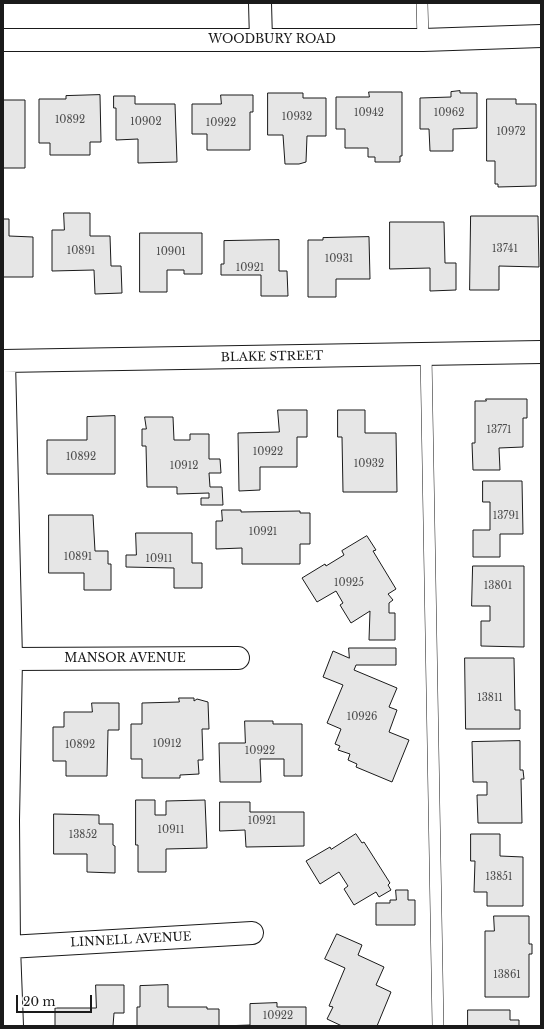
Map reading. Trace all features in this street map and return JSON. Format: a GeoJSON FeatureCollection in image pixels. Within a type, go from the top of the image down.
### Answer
{"type":"FeatureCollection","features":[{"type":"Feature","properties":{"kind":"street"},"geometry":{"type":"LineString","coordinates":[[260,3],[261,40]]}},
{"type":"Feature","properties":{"kind":"street","name":"WOODBURY ROAD"},"geometry":{"type":"LineString","coordinates":[[3,40],[423,40],[541,36]]}},
{"type":"Feature","properties":{"kind":"street","name":"BLAKE STREET"},"geometry":{"type":"LineString","coordinates":[[4,361],[541,352]]}},
{"type":"Feature","properties":{"kind":"street"},"geometry":{"type":"LineString","coordinates":[[4,361],[11,659],[6,820],[12,1026]]}},
{"type":"Feature","properties":{"kind":"street","name":"MANSOR AVENUE"},"geometry":{"type":"LineString","coordinates":[[11,659],[238,658]]}},
{"type":"Feature","properties":{"kind":"street","name":"LINNELL AVENUE"},"geometry":{"type":"LineString","coordinates":[[9,947],[252,933]]}},
{"type":"Feature","properties":{"kind":"lane"},"geometry":{"type":"LineString","coordinates":[[422,3],[423,40]]}},
{"type":"Feature","properties":{"kind":"lane"},"geometry":{"type":"LineString","coordinates":[[426,354],[438,1026]]}},
{"type":"Feature","properties":{"kind":"building"},"geometry":{"type":"Polygon","coordinates":[[[460,91],[460,93],[477,93],[477,128],[453,129],[453,151],[430,151],[429,129],[420,129],[420,98],[451,97],[451,92],[460,91]]]}},
{"type":"Feature","properties":{"kind":"building"},"geometry":{"type":"Polygon","coordinates":[[[369,92],[402,92],[402,156],[400,156],[400,162],[375,162],[375,157],[368,157],[368,148],[345,148],[345,129],[336,129],[336,97],[369,97],[369,92]]]}},
{"type":"Feature","properties":{"kind":"building"},"geometry":{"type":"Polygon","coordinates":[[[268,93],[303,93],[303,98],[326,98],[326,136],[307,136],[306,162],[299,164],[285,164],[283,135],[268,135],[268,93]]]}},
{"type":"Feature","properties":{"kind":"building"},"geometry":{"type":"Polygon","coordinates":[[[100,95],[101,142],[90,142],[90,155],[50,155],[50,143],[39,143],[39,99],[66,99],[66,96],[100,95]]]}},
{"type":"Feature","properties":{"kind":"building"},"geometry":{"type":"Polygon","coordinates":[[[221,95],[253,95],[253,112],[250,112],[250,150],[207,150],[207,134],[192,134],[192,104],[221,104],[221,95]]]}},
{"type":"Feature","properties":{"kind":"building"},"geometry":{"type":"Polygon","coordinates":[[[114,96],[135,96],[135,104],[175,104],[177,162],[138,163],[138,139],[116,140],[116,108],[114,108],[114,96]]]}},
{"type":"Feature","properties":{"kind":"building"},"geometry":{"type":"Polygon","coordinates":[[[487,99],[516,99],[516,104],[536,104],[536,186],[498,187],[498,184],[495,184],[495,161],[487,161],[487,99]]]}},
{"type":"Feature","properties":{"kind":"building"},"geometry":{"type":"Polygon","coordinates":[[[3,100],[25,100],[25,168],[3,168],[3,100]]]}},
{"type":"Feature","properties":{"kind":"building"},"geometry":{"type":"Polygon","coordinates":[[[64,213],[90,213],[90,236],[110,236],[111,266],[121,266],[122,293],[95,294],[94,270],[52,271],[52,230],[64,230],[64,213]]]}},
{"type":"Feature","properties":{"kind":"building"},"geometry":{"type":"Polygon","coordinates":[[[471,216],[538,216],[539,267],[499,266],[499,290],[470,290],[471,216]]]}},
{"type":"Feature","properties":{"kind":"building"},"geometry":{"type":"Polygon","coordinates":[[[3,219],[9,219],[9,236],[33,237],[33,277],[3,277],[3,219]]]}},
{"type":"Feature","properties":{"kind":"building"},"geometry":{"type":"Polygon","coordinates":[[[390,222],[444,222],[445,263],[456,263],[456,290],[430,291],[430,268],[390,269],[390,222]]]}},
{"type":"Feature","properties":{"kind":"building"},"geometry":{"type":"Polygon","coordinates":[[[140,233],[202,233],[202,274],[184,274],[184,270],[167,270],[167,292],[140,292],[140,233]]]}},
{"type":"Feature","properties":{"kind":"building"},"geometry":{"type":"Polygon","coordinates":[[[369,237],[370,279],[336,279],[336,297],[308,297],[308,240],[323,240],[323,238],[369,237]]]}},
{"type":"Feature","properties":{"kind":"building"},"geometry":{"type":"Polygon","coordinates":[[[279,240],[279,271],[287,271],[288,296],[261,296],[261,275],[221,275],[221,264],[224,264],[224,241],[279,240]]]}},
{"type":"Feature","properties":{"kind":"building"},"geometry":{"type":"Polygon","coordinates":[[[486,399],[527,399],[527,418],[523,418],[523,447],[499,448],[500,470],[473,470],[472,443],[475,443],[475,401],[486,401],[486,399]]]}},
{"type":"Feature","properties":{"kind":"building"},"geometry":{"type":"Polygon","coordinates":[[[278,410],[307,410],[307,437],[297,437],[297,467],[260,467],[260,490],[239,491],[238,433],[279,432],[278,410]]]}},
{"type":"Feature","properties":{"kind":"building"},"geometry":{"type":"Polygon","coordinates":[[[338,410],[365,410],[365,433],[396,433],[397,492],[343,492],[342,437],[338,437],[338,410]]]}},
{"type":"Feature","properties":{"kind":"building"},"geometry":{"type":"Polygon","coordinates":[[[115,416],[115,474],[47,474],[47,440],[87,440],[87,417],[115,416]]]}},
{"type":"Feature","properties":{"kind":"building"},"geometry":{"type":"Polygon","coordinates":[[[145,417],[173,417],[174,440],[190,440],[190,434],[209,434],[209,459],[220,459],[221,473],[209,473],[210,487],[222,487],[223,505],[201,505],[201,498],[209,498],[209,493],[177,494],[177,487],[147,487],[146,446],[142,446],[142,429],[146,429],[145,417]]]}},
{"type":"Feature","properties":{"kind":"building"},"geometry":{"type":"Polygon","coordinates":[[[483,481],[522,481],[523,534],[500,534],[500,557],[473,557],[473,530],[490,530],[490,502],[483,502],[483,481]]]}},
{"type":"Feature","properties":{"kind":"building"},"geometry":{"type":"Polygon","coordinates":[[[222,510],[241,510],[241,512],[300,511],[300,513],[310,513],[310,544],[300,544],[300,564],[242,564],[242,548],[216,549],[216,521],[222,521],[222,510]]]}},
{"type":"Feature","properties":{"kind":"building"},"geometry":{"type":"Polygon","coordinates":[[[49,515],[93,515],[95,551],[108,551],[108,564],[111,564],[111,590],[84,590],[84,573],[49,573],[49,515]]]}},
{"type":"Feature","properties":{"kind":"building"},"geometry":{"type":"Polygon","coordinates":[[[136,533],[192,533],[192,563],[202,563],[202,588],[174,588],[174,568],[126,567],[126,555],[136,555],[136,533]]]}},
{"type":"Feature","properties":{"kind":"building"},"geometry":{"type":"Polygon","coordinates":[[[367,536],[376,550],[373,551],[396,589],[388,594],[393,600],[389,603],[389,613],[395,613],[395,640],[369,640],[370,611],[351,623],[340,605],[343,603],[336,591],[317,602],[302,578],[325,564],[326,566],[344,555],[342,551],[367,536]]]}},
{"type":"Feature","properties":{"kind":"building"},"geometry":{"type":"Polygon","coordinates":[[[473,566],[524,566],[524,647],[481,646],[481,621],[490,621],[490,606],[472,606],[473,566]]]}},
{"type":"Feature","properties":{"kind":"building"},"geometry":{"type":"Polygon","coordinates":[[[349,648],[396,648],[396,665],[356,665],[354,670],[397,688],[389,707],[397,710],[389,732],[409,740],[392,782],[356,767],[357,764],[348,760],[350,754],[338,750],[340,746],[335,744],[341,729],[327,723],[343,685],[323,677],[333,651],[349,658],[349,648]]]}},
{"type":"Feature","properties":{"kind":"building"},"geometry":{"type":"Polygon","coordinates":[[[465,658],[514,658],[515,710],[520,710],[520,729],[466,729],[465,658]]]}},
{"type":"Feature","properties":{"kind":"building"},"geometry":{"type":"Polygon","coordinates":[[[179,698],[194,698],[194,701],[197,699],[208,702],[209,729],[202,729],[203,760],[198,760],[199,774],[180,775],[180,778],[142,778],[142,759],[131,759],[131,724],[142,724],[142,703],[179,702],[179,698]]]}},
{"type":"Feature","properties":{"kind":"building"},"geometry":{"type":"Polygon","coordinates":[[[92,703],[119,703],[119,730],[108,730],[107,776],[66,776],[66,761],[53,761],[53,727],[64,727],[64,712],[92,712],[92,703]]]}},
{"type":"Feature","properties":{"kind":"building"},"geometry":{"type":"Polygon","coordinates":[[[245,721],[273,721],[273,724],[302,724],[302,776],[284,776],[284,759],[260,759],[261,782],[220,782],[219,743],[245,743],[245,721]]]}},
{"type":"Feature","properties":{"kind":"building"},"geometry":{"type":"Polygon","coordinates":[[[520,741],[520,770],[523,770],[524,779],[521,779],[522,823],[478,823],[477,795],[487,795],[487,782],[473,782],[472,742],[520,741]]]}},
{"type":"Feature","properties":{"kind":"building"},"geometry":{"type":"Polygon","coordinates":[[[136,800],[155,800],[155,815],[166,815],[166,801],[205,800],[207,848],[166,849],[166,872],[138,872],[138,845],[136,845],[136,800]]]}},
{"type":"Feature","properties":{"kind":"building"},"geometry":{"type":"Polygon","coordinates":[[[220,802],[250,802],[250,812],[304,812],[304,846],[246,847],[245,830],[220,831],[220,802]]]}},
{"type":"Feature","properties":{"kind":"building"},"geometry":{"type":"Polygon","coordinates":[[[54,814],[99,815],[99,824],[113,824],[115,873],[87,872],[87,854],[54,854],[54,814]]]}},
{"type":"Feature","properties":{"kind":"building"},"geometry":{"type":"Polygon","coordinates":[[[356,834],[362,843],[364,842],[390,883],[388,885],[391,890],[379,897],[376,892],[354,905],[344,889],[348,886],[339,872],[320,884],[306,861],[330,847],[331,849],[356,834]]]}},
{"type":"Feature","properties":{"kind":"building"},"geometry":{"type":"Polygon","coordinates":[[[471,834],[500,834],[500,856],[523,857],[523,906],[487,906],[487,892],[474,892],[475,861],[471,861],[471,834]]]}},
{"type":"Feature","properties":{"kind":"building"},"geometry":{"type":"Polygon","coordinates":[[[396,890],[408,890],[408,900],[415,900],[415,925],[376,925],[376,903],[390,903],[390,900],[396,900],[396,890]]]}},
{"type":"Feature","properties":{"kind":"building"},"geometry":{"type":"Polygon","coordinates":[[[494,916],[529,916],[529,944],[532,944],[532,954],[529,954],[529,997],[485,997],[485,931],[494,931],[494,916]]]}},
{"type":"Feature","properties":{"kind":"building"},"geometry":{"type":"Polygon","coordinates":[[[337,934],[362,945],[358,955],[384,967],[376,985],[391,992],[377,1026],[342,1026],[327,1019],[333,1007],[329,1006],[345,968],[325,959],[337,934]]]}},
{"type":"Feature","properties":{"kind":"building"},"geometry":{"type":"Polygon","coordinates":[[[96,985],[124,985],[124,1013],[114,1013],[113,1026],[55,1026],[55,1008],[96,1008],[96,985]]]}},
{"type":"Feature","properties":{"kind":"building"},"geometry":{"type":"Polygon","coordinates":[[[168,985],[168,1007],[207,1007],[207,1009],[219,1009],[219,1026],[137,1026],[137,1007],[140,1007],[140,986],[168,985]]]}},
{"type":"Feature","properties":{"kind":"building"},"geometry":{"type":"Polygon","coordinates":[[[277,1003],[277,1007],[306,1007],[306,1026],[222,1026],[250,1025],[250,1004],[277,1003]]]}},
{"type":"Feature","properties":{"kind":"building"},"geometry":{"type":"Polygon","coordinates":[[[468,1010],[510,1010],[510,1020],[519,1020],[519,1026],[468,1026],[468,1010]]]}}]}
